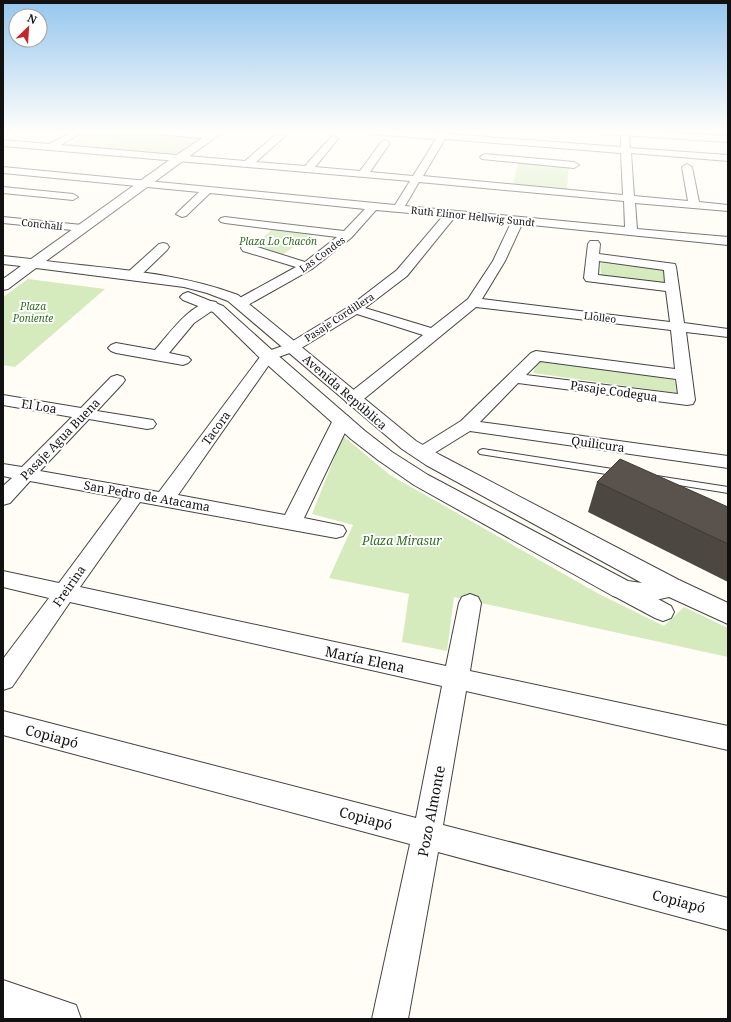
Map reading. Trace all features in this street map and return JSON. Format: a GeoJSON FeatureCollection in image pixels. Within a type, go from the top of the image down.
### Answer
{"type":"FeatureCollection","features":[{"type":"Feature","properties":{"kind":"street"},"geometry":{"type":"LineString","coordinates":[[50,194],[73,179]]}},
{"type":"Feature","properties":{"kind":"street","name":"Ruth Elinor Hellwig Sundt"},"geometry":{"type":"LineString","coordinates":[[92,179],[728,240]]}},
{"type":"Feature","properties":{"kind":"street"},"geometry":{"type":"LineString","coordinates":[[3,286],[150,179]]}},
{"type":"Feature","properties":{"kind":"street"},"geometry":{"type":"LineString","coordinates":[[414,179],[472,181],[569,190],[629,199],[728,208]]}},
{"type":"Feature","properties":{"kind":"street"},"geometry":{"type":"LineString","coordinates":[[398,208],[417,179]]}},
{"type":"Feature","properties":{"kind":"street"},"geometry":{"type":"LineString","coordinates":[[628,179],[631,231]]}},
{"type":"Feature","properties":{"kind":"street"},"geometry":{"type":"LineString","coordinates":[[689,179],[694,205]]}},
{"type":"Feature","properties":{"kind":"street"},"geometry":{"type":"LineString","coordinates":[[3,190],[72,196]]}},
{"type":"Feature","properties":{"kind":"street"},"geometry":{"type":"LineString","coordinates":[[182,214],[208,190]]}},
{"type":"Feature","properties":{"kind":"street","name":"Las Condes"},"geometry":{"type":"LineString","coordinates":[[241,303],[307,266],[347,235],[374,206]]}},
{"type":"Feature","properties":{"kind":"street","name":"Pasaje Cordillera"},"geometry":{"type":"LineString","coordinates":[[268,356],[293,347],[355,309],[402,273],[451,214]]}},
{"type":"Feature","properties":{"kind":"street","name":"Conchalí"},"geometry":{"type":"LineString","coordinates":[[3,220],[82,228]]}},
{"type":"Feature","properties":{"kind":"street"},"geometry":{"type":"LineString","coordinates":[[225,220],[347,235]]}},
{"type":"Feature","properties":{"kind":"street"},"geometry":{"type":"LineString","coordinates":[[353,399],[473,302],[499,261],[518,220]]}},
{"type":"Feature","properties":{"kind":"street"},"geometry":{"type":"LineString","coordinates":[[270,226],[243,251],[307,266]]}},
{"type":"Feature","properties":{"kind":"street"},"geometry":{"type":"LineString","coordinates":[[595,228],[591,278],[672,288]]}},
{"type":"Feature","properties":{"kind":"street"},"geometry":{"type":"LineString","coordinates":[[132,276],[163,247]]}},
{"type":"Feature","properties":{"kind":"street","name":"Pasaje Codegua"},"geometry":{"type":"LineString","coordinates":[[516,378],[687,400],[670,267],[593,257]]}},
{"type":"Feature","properties":{"kind":"street","name":"Avenida República"},"geometry":{"type":"LineString","coordinates":[[3,260],[199,286],[223,294],[241,303],[394,434],[422,453],[670,587],[728,614]]}},
{"type":"Feature","properties":{"kind":"street","name":"Avenida República"},"geometry":{"type":"LineString","coordinates":[[3,271],[168,292],[211,305],[225,314],[268,356],[385,456],[421,480],[663,612]]}},
{"type":"Feature","properties":{"kind":"street","name":"Llolleo"},"geometry":{"type":"LineString","coordinates":[[473,302],[728,333]]}},
{"type":"Feature","properties":{"kind":"street"},"geometry":{"type":"LineString","coordinates":[[159,355],[189,320],[211,305]]}},
{"type":"Feature","properties":{"kind":"street"},"geometry":{"type":"LineString","coordinates":[[355,309],[434,334]]}},
{"type":"Feature","properties":{"kind":"street"},"geometry":{"type":"LineString","coordinates":[[116,348],[183,360]]}},
{"type":"Feature","properties":{"kind":"street","name":"Tacora"},"geometry":{"type":"LineString","coordinates":[[164,500],[268,356]]}},
{"type":"Feature","properties":{"kind":"street","name":"Pasaje Codegua"},"geometry":{"type":"LineString","coordinates":[[422,453],[467,425],[516,378],[536,356],[684,375]]}},
{"type":"Feature","properties":{"kind":"street","name":"Pasaje Agua Buena"},"geometry":{"type":"LineString","coordinates":[[3,498],[117,380]]}},
{"type":"Feature","properties":{"kind":"street","name":"El Loa"},"geometry":{"type":"LineString","coordinates":[[3,400],[146,424]]}},
{"type":"Feature","properties":{"kind":"street"},"geometry":{"type":"LineString","coordinates":[[291,523],[342,420]]}},
{"type":"Feature","properties":{"kind":"street","name":"Quilicura"},"geometry":{"type":"LineString","coordinates":[[467,425],[728,462]]}},
{"type":"Feature","properties":{"kind":"street","name":"San Pedro de Atacama"},"geometry":{"type":"LineString","coordinates":[[3,470],[336,531]]}},
{"type":"Feature","properties":{"kind":"street","name":"Freirina"},"geometry":{"type":"LineString","coordinates":[[3,679],[134,494]]}},
{"type":"Feature","properties":{"kind":"street"},"geometry":{"type":"LineString","coordinates":[[508,527],[535,514]]}},
{"type":"Feature","properties":{"kind":"street","name":"María Elena"},"geometry":{"type":"LineString","coordinates":[[3,579],[728,738]]}},
{"type":"Feature","properties":{"kind":"street","name":"Avenida República"},"geometry":{"type":"LineString","coordinates":[[615,586],[643,594],[655,593],[670,587]]}},
{"type":"Feature","properties":{"kind":"street","name":"Pozo Almonte"},"geometry":{"type":"LineString","coordinates":[[390,1019],[427,834],[470,603]]}},
{"type":"Feature","properties":{"kind":"street","name":"Copiapó"},"geometry":{"type":"LineString","coordinates":[[3,723],[728,914]]}},
{"type":"Feature","properties":{"kind":"street"},"geometry":{"type":"LineString","coordinates":[[3,999],[62,1019]]}},
{"type":"Feature","properties":{"kind":"lane"},"geometry":{"type":"LineString","coordinates":[[483,452],[625,474]]}},
{"type":"Feature","properties":{"kind":"lane"},"geometry":{"type":"LineString","coordinates":[[649,478],[728,490]]}},
{"type":"Feature","properties":{"kind":"green space"},"geometry":{"type":"Polygon","coordinates":[[[514,179],[568,179],[567,190],[513,185],[514,179]]]}},
{"type":"Feature","properties":{"kind":"green space","name":"Plaza Lo Chacón"},"geometry":{"type":"Polygon","coordinates":[[[273,228],[314,233],[282,255],[254,247],[273,228]]]}},
{"type":"Feature","properties":{"kind":"green space"},"geometry":{"type":"Polygon","coordinates":[[[600,261],[664,269],[666,283],[601,275],[600,261]]]}},
{"type":"Feature","properties":{"kind":"green space","name":"Plaza Poniente"},"geometry":{"type":"Polygon","coordinates":[[[28,279],[105,289],[15,367],[3,365],[3,297],[28,279]]]}},
{"type":"Feature","properties":{"kind":"green space"},"geometry":{"type":"Polygon","coordinates":[[[539,358],[674,377],[677,393],[533,373],[539,358]]]}},
{"type":"Feature","properties":{"kind":"green space","name":"Plaza Mirasur"},"geometry":{"type":"Polygon","coordinates":[[[343,436],[390,475],[599,594],[664,626],[684,607],[728,628],[728,657],[454,597],[447,651],[402,642],[409,594],[329,578],[353,525],[312,514],[343,436]]]}},
{"type":"Feature","properties":{"kind":"building"},"geometry":{"type":"Polygon","coordinates":[[[620,459],[728,507],[728,544],[597,482],[620,459]]]}}]}
